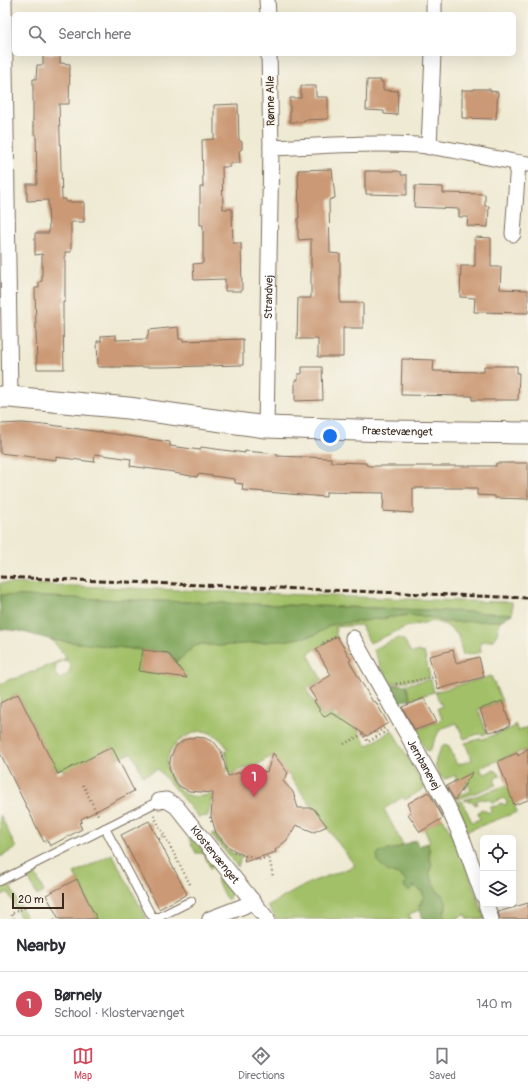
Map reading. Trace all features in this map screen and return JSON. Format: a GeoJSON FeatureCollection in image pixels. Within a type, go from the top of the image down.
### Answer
{"type":"FeatureCollection","features":[{"type":"Feature","properties":{"kind":"street"},"geometry":{"type":"LineString","coordinates":[[4,0],[5,397],[128,408],[266,427]]}},
{"type":"Feature","properties":{"kind":"street"},"geometry":{"type":"LineString","coordinates":[[268,0],[268,12]]}},
{"type":"Feature","properties":{"kind":"street"},"geometry":{"type":"LineString","coordinates":[[434,0],[434,12]]}},
{"type":"Feature","properties":{"kind":"street","name":"Rønne Alle"},"geometry":{"type":"LineString","coordinates":[[269,56],[271,148]]}},
{"type":"Feature","properties":{"kind":"street"},"geometry":{"type":"LineString","coordinates":[[429,147],[433,56]]}},
{"type":"Feature","properties":{"kind":"street"},"geometry":{"type":"LineString","coordinates":[[271,148],[358,144],[429,147],[523,164],[513,234]]}},
{"type":"Feature","properties":{"kind":"street","name":"Strandvej"},"geometry":{"type":"LineString","coordinates":[[266,427],[271,148]]}},
{"type":"Feature","properties":{"kind":"street","name":"Præstevænget"},"geometry":{"type":"LineString","coordinates":[[266,427],[528,433]]}},
{"type":"Feature","properties":{"kind":"street","name":"Jernbanevej"},"geometry":{"type":"LineString","coordinates":[[354,638],[448,807],[462,837],[480,888]]}},
{"type":"Feature","properties":{"kind":"street","name":"Klostervænget"},"geometry":{"type":"LineString","coordinates":[[154,803],[166,800],[176,806],[267,919]]}},
{"type":"Feature","properties":{"kind":"street"},"geometry":{"type":"LineString","coordinates":[[210,919],[244,906],[252,900]]}},
{"type":"Feature","properties":{"kind":"street"},"geometry":{"type":"LineString","coordinates":[[487,907],[491,919]]}},
{"type":"Feature","properties":{"kind":"lane"},"geometry":{"type":"LineString","coordinates":[[0,881],[154,803]]}},
{"type":"Feature","properties":{"kind":"lane"},"geometry":{"type":"LineString","coordinates":[[105,828],[151,915],[154,917],[159,917],[191,901]]}},
{"type":"Feature","properties":{"kind":"path"},"geometry":{"type":"LineString","coordinates":[[322,646],[321,644],[337,636]]}},
{"type":"Feature","properties":{"kind":"path"},"geometry":{"type":"LineString","coordinates":[[400,683],[435,677]]}},
{"type":"Feature","properties":{"kind":"path"},"geometry":{"type":"LineString","coordinates":[[374,732],[375,734],[390,725]]}},
{"type":"Feature","properties":{"kind":"path"},"geometry":{"type":"LineString","coordinates":[[344,744],[363,734],[368,742],[385,732]]}},
{"type":"Feature","properties":{"kind":"path"},"geometry":{"type":"LineString","coordinates":[[83,785],[93,806]]}},
{"type":"Feature","properties":{"kind":"path"},"geometry":{"type":"LineString","coordinates":[[154,803],[165,836],[191,886]]}},
{"type":"Feature","properties":{"kind":"path"},"geometry":{"type":"LineString","coordinates":[[159,839],[165,836]]}},
{"type":"Feature","properties":{"kind":"path"},"geometry":{"type":"LineString","coordinates":[[231,850],[241,855],[256,857],[257,860],[268,856],[273,876]]}},
{"type":"Feature","properties":{"kind":"path"},"geometry":{"type":"LineString","coordinates":[[14,919],[11,914],[26,907]]}},
{"type":"Feature","properties":{"kind":"green space"},"geometry":{"type":"Polygon","coordinates":[[[0,583],[512,602],[512,614],[384,608],[0,595],[0,583]]]}},
{"type":"Feature","properties":{"kind":"green space"},"geometry":{"type":"Polygon","coordinates":[[[0,595],[384,608],[512,614],[500,621],[444,622],[435,618],[409,615],[331,625],[315,635],[289,640],[219,646],[201,644],[195,646],[180,659],[174,662],[169,653],[52,640],[20,631],[0,629],[0,595]]]}},
{"type":"Feature","properties":{"kind":"green space"},"geometry":{"type":"Polygon","coordinates":[[[409,615],[435,618],[444,622],[500,621],[497,634],[493,640],[480,642],[481,652],[463,656],[458,635],[446,625],[433,621],[406,627],[370,643],[361,625],[335,627],[337,636],[308,654],[322,680],[306,689],[323,717],[331,712],[336,719],[347,712],[367,746],[392,730],[425,788],[405,800],[403,797],[384,809],[403,845],[397,848],[387,871],[402,876],[406,882],[404,885],[410,890],[414,886],[417,887],[424,896],[419,905],[420,910],[409,914],[411,919],[277,919],[267,906],[311,882],[355,866],[274,755],[255,766],[236,771],[231,774],[227,770],[228,762],[225,752],[228,749],[215,736],[204,731],[190,735],[180,741],[174,746],[168,758],[167,765],[172,780],[180,791],[188,795],[201,796],[210,794],[212,796],[208,816],[198,817],[158,769],[143,776],[132,753],[118,758],[112,747],[79,764],[66,777],[62,768],[56,771],[18,694],[0,703],[0,685],[10,679],[17,678],[62,660],[67,658],[52,640],[143,650],[139,671],[186,677],[174,662],[180,659],[195,646],[201,644],[219,646],[289,640],[315,635],[331,625],[409,615]],[[62,660],[56,665],[55,674],[60,679],[68,674],[71,667],[67,661],[62,660]]]}},
{"type":"Feature","properties":{"kind":"green space"},"geometry":{"type":"Polygon","coordinates":[[[398,638],[404,640],[412,653],[420,651],[421,653],[424,652],[430,677],[389,684],[373,649],[398,638]]]}},
{"type":"Feature","properties":{"kind":"green space"},"geometry":{"type":"Polygon","coordinates":[[[491,676],[502,701],[478,709],[487,733],[483,735],[478,734],[464,739],[457,723],[440,729],[430,750],[426,750],[415,731],[437,722],[442,718],[437,709],[442,706],[435,692],[491,676]]]}},
{"type":"Feature","properties":{"kind":"green space"},"geometry":{"type":"Polygon","coordinates":[[[431,679],[434,692],[411,699],[406,685],[403,685],[431,679]]]}},
{"type":"Feature","properties":{"kind":"green space"},"geometry":{"type":"Polygon","coordinates":[[[400,684],[406,686],[411,699],[398,702],[390,686],[400,684]]]}},
{"type":"Feature","properties":{"kind":"green space"},"geometry":{"type":"Polygon","coordinates":[[[515,724],[518,731],[528,727],[528,749],[481,767],[482,770],[480,771],[485,774],[493,770],[500,774],[500,776],[495,778],[496,785],[456,800],[454,796],[471,791],[467,781],[466,790],[460,779],[455,781],[456,775],[445,779],[438,773],[436,769],[436,762],[443,745],[445,744],[449,746],[457,765],[472,760],[465,743],[483,739],[514,727],[515,724]]]}},
{"type":"Feature","properties":{"kind":"green space"},"geometry":{"type":"Polygon","coordinates":[[[516,782],[508,787],[517,812],[467,831],[457,802],[462,801],[472,822],[480,819],[478,813],[481,809],[490,813],[491,810],[489,807],[497,806],[500,803],[506,805],[507,802],[503,798],[493,803],[490,800],[481,799],[476,801],[477,804],[475,805],[473,802],[464,800],[516,782]]]}},
{"type":"Feature","properties":{"kind":"green space"},"geometry":{"type":"Polygon","coordinates":[[[0,814],[16,848],[0,857],[0,814]]]}},
{"type":"Feature","properties":{"kind":"green space"},"geometry":{"type":"Polygon","coordinates":[[[443,818],[460,849],[485,919],[468,919],[466,914],[455,919],[446,919],[444,913],[446,908],[443,895],[437,891],[429,873],[432,864],[429,858],[428,843],[430,842],[424,829],[443,818]]]}},
{"type":"Feature","properties":{"kind":"green space"},"geometry":{"type":"Polygon","coordinates":[[[214,833],[227,849],[241,857],[238,867],[212,835],[214,833]]]}},
{"type":"Feature","properties":{"kind":"green space"},"geometry":{"type":"Polygon","coordinates":[[[191,836],[215,865],[211,869],[203,853],[196,853],[189,839],[191,836]]]}},
{"type":"Feature","properties":{"kind":"green space"},"geometry":{"type":"Polygon","coordinates":[[[416,840],[418,846],[428,843],[429,858],[432,864],[429,873],[435,889],[445,899],[446,907],[444,912],[446,919],[423,919],[419,907],[424,896],[421,890],[414,886],[409,891],[404,887],[406,882],[401,876],[387,871],[378,862],[377,854],[379,852],[397,848],[416,840]]]}},
{"type":"Feature","properties":{"kind":"green space"},"geometry":{"type":"Polygon","coordinates":[[[112,854],[147,919],[97,919],[74,873],[112,854]]]}},
{"type":"Feature","properties":{"kind":"green space"},"geometry":{"type":"Polygon","coordinates":[[[35,873],[44,892],[37,896],[28,877],[35,873]]]}},
{"type":"Feature","properties":{"kind":"green space"},"geometry":{"type":"Polygon","coordinates":[[[223,875],[235,890],[232,892],[228,900],[216,879],[223,875]]]}},
{"type":"Feature","properties":{"kind":"green space"},"geometry":{"type":"Polygon","coordinates":[[[8,885],[27,919],[21,919],[8,892],[0,896],[0,889],[8,885]]]}},
{"type":"Feature","properties":{"kind":"building"},"geometry":{"type":"Polygon","coordinates":[[[43,56],[60,56],[60,63],[70,64],[69,104],[59,104],[62,199],[66,199],[66,202],[84,202],[84,222],[71,222],[71,252],[65,252],[65,302],[63,302],[64,369],[37,369],[35,288],[39,288],[39,282],[42,281],[42,254],[35,255],[35,233],[49,233],[48,200],[27,201],[27,184],[37,184],[36,134],[34,134],[33,126],[33,79],[36,79],[37,65],[43,65],[43,56]]]}},
{"type":"Feature","properties":{"kind":"building"},"geometry":{"type":"Polygon","coordinates":[[[367,80],[381,80],[381,82],[383,82],[383,90],[398,91],[397,115],[384,114],[384,111],[366,110],[367,80]]]}},
{"type":"Feature","properties":{"kind":"building"},"geometry":{"type":"Polygon","coordinates":[[[301,86],[316,86],[316,97],[328,97],[328,119],[290,122],[290,98],[301,98],[301,86]]]}},
{"type":"Feature","properties":{"kind":"building"},"geometry":{"type":"Polygon","coordinates":[[[490,89],[490,91],[498,92],[496,119],[462,118],[462,90],[490,89]]]}},
{"type":"Feature","properties":{"kind":"building"},"geometry":{"type":"Polygon","coordinates":[[[238,104],[239,140],[242,142],[242,149],[239,151],[240,163],[230,163],[230,167],[222,167],[223,209],[232,209],[233,243],[241,243],[242,291],[225,291],[225,279],[194,280],[193,264],[203,263],[203,225],[200,225],[200,187],[203,187],[202,140],[214,139],[214,105],[238,104]]]}},
{"type":"Feature","properties":{"kind":"building"},"geometry":{"type":"Polygon","coordinates":[[[332,169],[335,198],[329,200],[330,253],[340,254],[340,303],[363,303],[363,328],[343,328],[343,357],[318,357],[318,339],[297,339],[298,298],[311,298],[311,239],[299,240],[298,236],[298,170],[332,169]]]}},
{"type":"Feature","properties":{"kind":"building"},"geometry":{"type":"Polygon","coordinates":[[[365,171],[397,171],[401,172],[401,175],[407,175],[407,195],[366,194],[365,171]]]}},
{"type":"Feature","properties":{"kind":"building"},"geometry":{"type":"Polygon","coordinates":[[[415,186],[443,187],[443,193],[485,194],[485,206],[489,206],[488,227],[467,226],[468,217],[459,217],[459,209],[414,207],[415,186]]]}},
{"type":"Feature","properties":{"kind":"building"},"geometry":{"type":"Polygon","coordinates":[[[475,237],[491,238],[491,267],[501,267],[500,289],[528,290],[528,313],[474,312],[475,298],[460,297],[461,266],[475,266],[475,237]]]}},
{"type":"Feature","properties":{"kind":"building"},"geometry":{"type":"Polygon","coordinates":[[[178,327],[179,339],[183,339],[183,341],[243,339],[243,365],[98,367],[97,341],[101,341],[101,336],[116,335],[116,340],[147,339],[149,330],[178,327]]]}},
{"type":"Feature","properties":{"kind":"building"},"geometry":{"type":"Polygon","coordinates":[[[402,359],[434,360],[433,371],[484,372],[484,366],[517,366],[517,373],[519,373],[518,400],[472,400],[472,396],[401,395],[402,359]]]}},
{"type":"Feature","properties":{"kind":"building"},"geometry":{"type":"Polygon","coordinates":[[[302,367],[322,367],[323,400],[295,401],[295,380],[298,380],[298,374],[302,374],[302,367]]]}},
{"type":"Feature","properties":{"kind":"building"},"geometry":{"type":"Polygon","coordinates":[[[0,424],[44,424],[170,442],[170,446],[200,450],[201,447],[245,453],[245,451],[277,454],[277,456],[331,458],[331,462],[366,463],[366,465],[370,466],[496,466],[496,463],[528,463],[528,499],[495,498],[495,496],[477,495],[477,488],[413,488],[413,513],[383,511],[384,493],[326,492],[326,497],[242,490],[243,484],[235,483],[235,479],[198,474],[197,477],[174,472],[130,466],[131,459],[95,454],[94,462],[56,457],[56,460],[0,453],[0,424]]]}},
{"type":"Feature","properties":{"kind":"building"},"geometry":{"type":"Polygon","coordinates":[[[337,636],[351,660],[349,661],[373,702],[375,701],[388,723],[367,736],[331,712],[324,717],[314,701],[316,700],[309,689],[331,675],[316,649],[337,636]]]}},
{"type":"Feature","properties":{"kind":"building"},"geometry":{"type":"Polygon","coordinates":[[[143,650],[168,653],[187,678],[139,671],[143,650]]]}},
{"type":"Feature","properties":{"kind":"building"},"geometry":{"type":"Polygon","coordinates":[[[453,650],[456,663],[479,657],[484,677],[438,689],[429,656],[453,650]]]}},
{"type":"Feature","properties":{"kind":"building"},"geometry":{"type":"Polygon","coordinates":[[[18,694],[58,774],[112,747],[134,791],[81,819],[82,822],[79,823],[82,829],[50,846],[47,840],[44,842],[0,753],[0,703],[18,694]]]}},
{"type":"Feature","properties":{"kind":"building"},"geometry":{"type":"Polygon","coordinates":[[[424,698],[437,722],[415,730],[402,707],[424,698]]]}},
{"type":"Feature","properties":{"kind":"building"},"geometry":{"type":"Polygon","coordinates":[[[502,701],[510,724],[509,726],[500,730],[488,732],[480,709],[502,701]]]}},
{"type":"Feature","properties":{"kind":"building"},"geometry":{"type":"Polygon","coordinates":[[[195,737],[205,738],[215,743],[221,751],[228,776],[251,769],[267,772],[273,753],[288,773],[283,781],[293,792],[298,808],[313,808],[327,826],[314,832],[296,825],[287,840],[275,850],[276,852],[244,862],[245,856],[227,846],[216,833],[211,816],[213,793],[189,791],[179,786],[172,777],[169,767],[171,756],[176,746],[184,740],[195,737]]]}},
{"type":"Feature","properties":{"kind":"building"},"geometry":{"type":"Polygon","coordinates":[[[528,748],[528,800],[514,805],[498,761],[517,753],[518,756],[528,748]]]}},
{"type":"Feature","properties":{"kind":"building"},"geometry":{"type":"Polygon","coordinates":[[[473,772],[455,800],[446,786],[473,772]]]}},
{"type":"Feature","properties":{"kind":"building"},"geometry":{"type":"Polygon","coordinates":[[[428,792],[443,818],[420,832],[408,814],[411,812],[407,804],[428,792]]]}},
{"type":"Feature","properties":{"kind":"building"},"geometry":{"type":"Polygon","coordinates":[[[149,821],[187,894],[159,909],[121,835],[149,821]]]}},
{"type":"Feature","properties":{"kind":"building"},"geometry":{"type":"Polygon","coordinates":[[[77,879],[97,919],[59,919],[46,895],[77,879]]]}},
{"type":"Feature","properties":{"kind":"building"},"geometry":{"type":"Polygon","coordinates":[[[528,903],[528,919],[500,919],[498,912],[528,903]]]}},
{"type":"Feature","properties":{"kind":"railway"},"geometry":{"type":"LineString","coordinates":[[0,577],[528,598]]}},
{"type":"Feature","properties":{"kind":"place","name":"Børnely"},"geometry":{"type":"Point","coordinates":[254,797]}}]}
